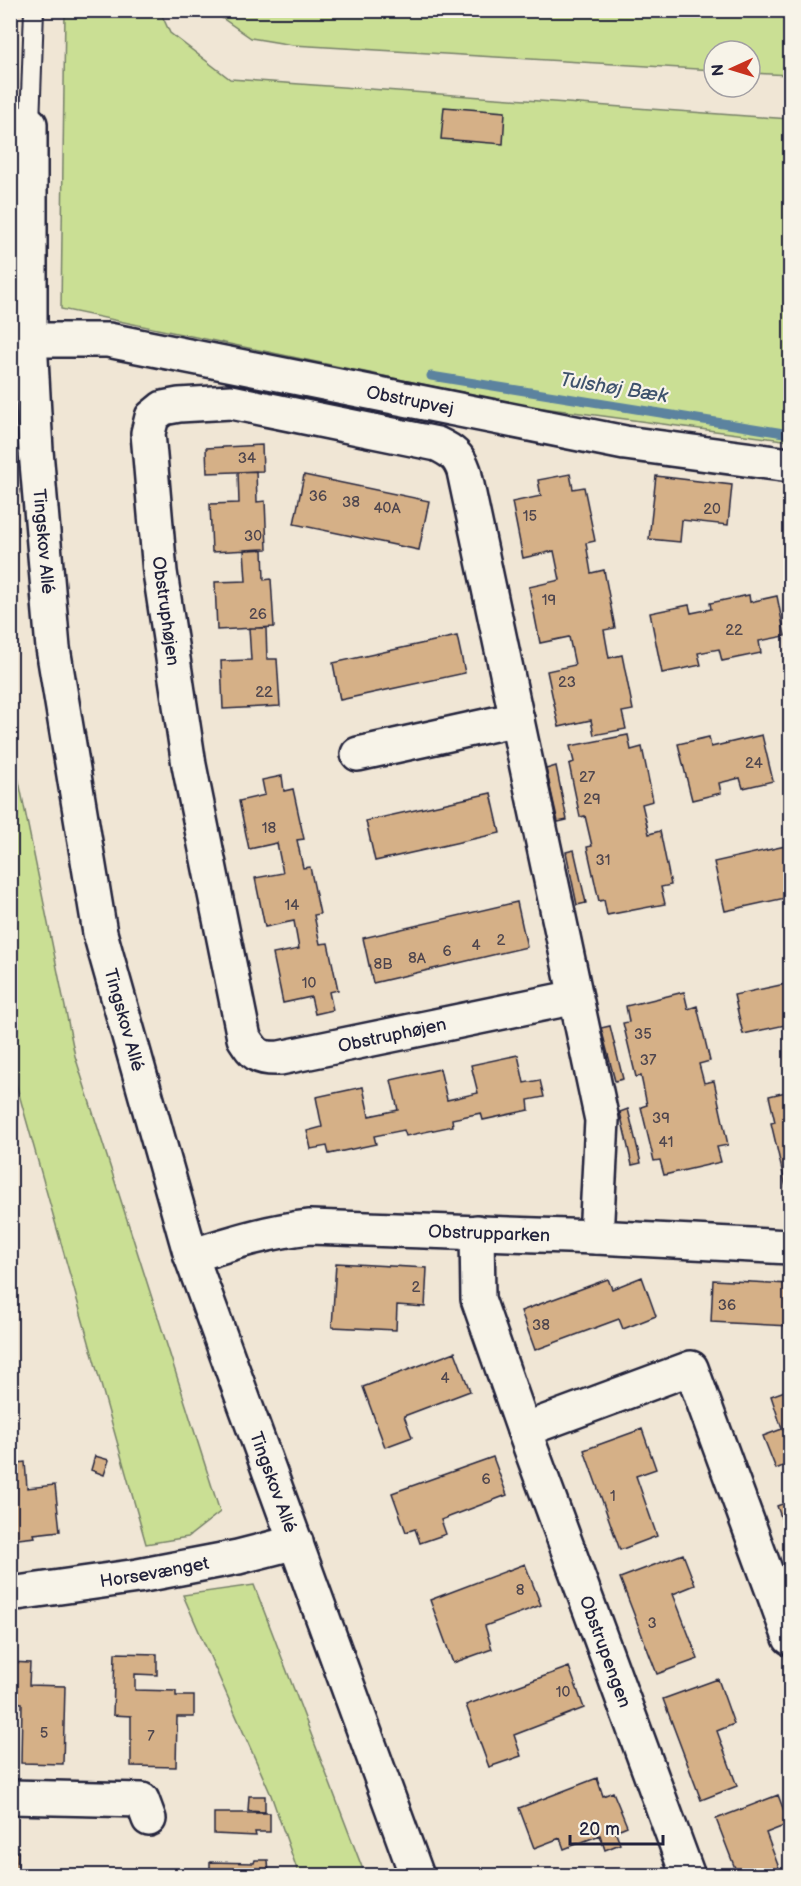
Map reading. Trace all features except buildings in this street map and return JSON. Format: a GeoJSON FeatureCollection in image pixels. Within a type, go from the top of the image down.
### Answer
{"type":"FeatureCollection","features":[{"type":"Feature","properties":{"kind":"street","name":"Tingskov Allé"},"geometry":{"type":"LineString","coordinates":[[20,124],[36,452],[53,648],[100,933],[191,1256],[417,1875]]}},
{"type":"Feature","properties":{"kind":"street","name":"Obstrupvej"},"geometry":{"type":"LineString","coordinates":[[30,340],[108,340],[625,443],[790,465]]}},
{"type":"Feature","properties":{"kind":"street","name":"Obstruphøjen"},"geometry":{"type":"LineString","coordinates":[[576,997],[280,1058],[266,1059],[254,1054],[244,1038],[189,765],[160,572],[148,433],[152,417],[163,408],[231,402],[437,444],[449,449],[459,457],[464,471],[517,719],[576,997],[602,1120],[596,1236]]}},
{"type":"Feature","properties":{"kind":"street"},"geometry":{"type":"LineString","coordinates":[[358,754],[517,719]]}},
{"type":"Feature","properties":{"kind":"street","name":"Obstrupparken"},"geometry":{"type":"LineString","coordinates":[[191,1256],[271,1232],[310,1227],[596,1236],[790,1247]]}},
{"type":"Feature","properties":{"kind":"street","name":"Obstrupengen"},"geometry":{"type":"LineString","coordinates":[[477,1232],[478,1299],[688,1875]]}},
{"type":"Feature","properties":{"kind":"street"},"geometry":{"type":"LineString","coordinates":[[524,1430],[691,1368],[790,1638]]}},
{"type":"Feature","properties":{"kind":"street","name":"Horsevænget"},"geometry":{"type":"LineString","coordinates":[[10,1594],[138,1576],[238,1557],[296,1542]]}},
{"type":"Feature","properties":{"kind":"street"},"geometry":{"type":"LineString","coordinates":[[10,1797],[142,1800],[149,1819]]}},
{"type":"Feature","properties":{"kind":"lane"},"geometry":{"type":"LineString","coordinates":[[20,124],[34,18],[21,10]]}},
{"type":"Feature","properties":{"kind":"green space"},"geometry":{"type":"Polygon","coordinates":[[[65,11],[160,11],[170,33],[230,79],[790,119],[790,441],[528,406],[61,309],[65,11]]]}},
{"type":"Feature","properties":{"kind":"green space"},"geometry":{"type":"Polygon","coordinates":[[[212,11],[790,11],[790,75],[762,74],[762,39],[702,39],[702,69],[293,45],[251,38],[212,11]]]}},
{"type":"Feature","properties":{"kind":"green space"},"geometry":{"type":"Polygon","coordinates":[[[11,722],[14,757],[75,1056],[220,1512],[188,1537],[146,1544],[11,1066],[11,722]]]}},
{"type":"Feature","properties":{"kind":"green space"},"geometry":{"type":"Polygon","coordinates":[[[254,1585],[365,1875],[299,1875],[271,1795],[183,1595],[254,1585]]]}},
{"type":"Feature","properties":{"kind":"waterway","name":"Tulshøj Bæk"},"geometry":{"type":"LineString","coordinates":[[431,376],[790,434]]}}]}
